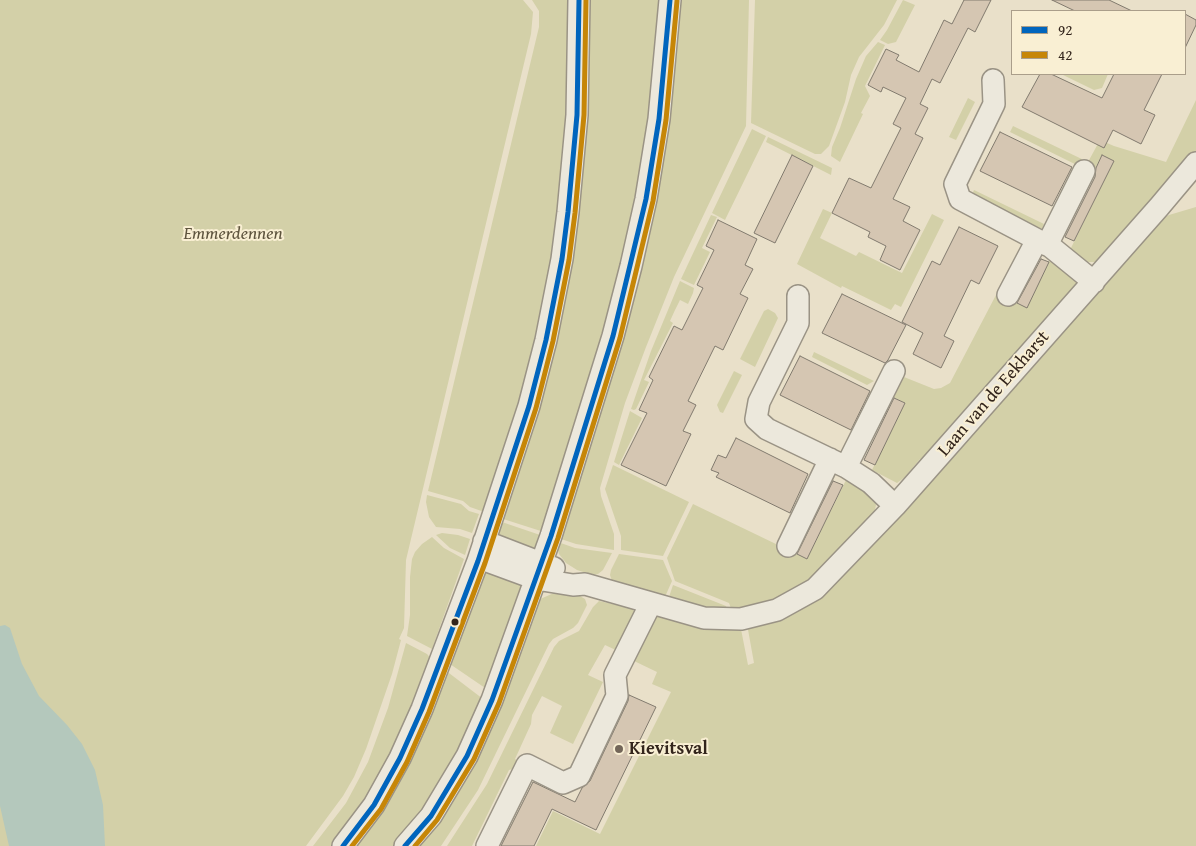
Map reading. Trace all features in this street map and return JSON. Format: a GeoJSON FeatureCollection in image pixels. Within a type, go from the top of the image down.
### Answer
{"type":"FeatureCollection","features":[{"type":"Feature","properties":{"kind":"street"},"geometry":{"type":"LineString","coordinates":[[343,846],[374,804],[400,758],[422,709],[481,551],[529,406],[546,340],[562,260],[577,115],[579,0]]}},
{"type":"Feature","properties":{"kind":"street"},"geometry":{"type":"LineString","coordinates":[[405,846],[431,816],[467,756],[492,700],[539,571],[613,336],[646,199],[659,119],[670,0]]}},
{"type":"Feature","properties":{"kind":"street"},"geometry":{"type":"LineString","coordinates":[[993,80],[994,104],[955,184],[960,199],[1042,242],[1094,282]]}},
{"type":"Feature","properties":{"kind":"street","name":"Laan van de Eekharst"},"geometry":{"type":"LineString","coordinates":[[481,551],[487,561],[539,571],[573,585],[585,584],[704,618],[741,619],[777,610],[815,589],[895,506],[1094,282],[1196,163]]}},
{"type":"Feature","properties":{"kind":"street"},"geometry":{"type":"LineString","coordinates":[[1008,295],[1084,171]]}},
{"type":"Feature","properties":{"kind":"street"},"geometry":{"type":"LineString","coordinates":[[798,296],[798,323],[758,402],[756,419],[767,430],[838,463],[871,484],[895,506]]}},
{"type":"Feature","properties":{"kind":"street"},"geometry":{"type":"LineString","coordinates":[[788,546],[894,371]]}},
{"type":"Feature","properties":{"kind":"street"},"geometry":{"type":"LineString","coordinates":[[487,846],[527,765],[563,783],[579,776],[617,696],[615,675],[651,603]]}},
{"type":"Feature","properties":{"kind":"green space","name":"Emmerdennen"},"geometry":{"type":"Polygon","coordinates":[[[0,0],[523,0],[533,12],[531,34],[406,560],[404,628],[399,639],[401,640],[392,674],[366,749],[354,777],[343,796],[306,846],[0,846],[0,0]]]}},
{"type":"Feature","properties":{"kind":"green space"},"geometry":{"type":"Polygon","coordinates":[[[532,0],[572,0],[560,245],[490,514],[470,507],[463,501],[428,491],[539,27],[539,11],[532,0]]]}},
{"type":"Feature","properties":{"kind":"green space"},"geometry":{"type":"Polygon","coordinates":[[[587,0],[663,0],[657,76],[633,225],[547,533],[497,517],[533,406],[587,0]]]}},
{"type":"Feature","properties":{"kind":"green space"},"geometry":{"type":"Polygon","coordinates":[[[677,0],[749,0],[746,126],[674,277],[625,403],[600,488],[614,534],[614,550],[576,544],[558,538],[590,444],[677,0]]]}},
{"type":"Feature","properties":{"kind":"green space"},"geometry":{"type":"Polygon","coordinates":[[[755,0],[897,0],[884,25],[859,57],[851,75],[845,102],[829,146],[821,154],[815,154],[751,123],[755,0]]]}},
{"type":"Feature","properties":{"kind":"green space"},"geometry":{"type":"Polygon","coordinates":[[[903,0],[915,5],[896,42],[888,44],[880,40],[903,0]]]}},
{"type":"Feature","properties":{"kind":"green space"},"geometry":{"type":"Polygon","coordinates":[[[878,42],[885,45],[865,86],[870,96],[840,162],[831,156],[832,147],[866,56],[878,42]]]}},
{"type":"Feature","properties":{"kind":"green space"},"geometry":{"type":"Polygon","coordinates":[[[1063,75],[1108,75],[1102,88],[1094,90],[1063,75]]]}},
{"type":"Feature","properties":{"kind":"green space"},"geometry":{"type":"Polygon","coordinates":[[[968,98],[975,102],[956,140],[949,137],[968,98]]]}},
{"type":"Feature","properties":{"kind":"green space"},"geometry":{"type":"Polygon","coordinates":[[[1196,100],[1196,151],[1097,262],[1083,262],[1070,250],[1114,161],[1102,155],[1093,173],[1010,132],[1013,126],[1088,162],[1100,140],[1166,162],[1196,100]]]}},
{"type":"Feature","properties":{"kind":"green space"},"geometry":{"type":"Polygon","coordinates":[[[752,129],[766,136],[725,220],[712,213],[752,129]]]}},
{"type":"Feature","properties":{"kind":"green space"},"geometry":{"type":"Polygon","coordinates":[[[768,137],[832,168],[831,175],[766,142],[768,137]]]}},
{"type":"Feature","properties":{"kind":"green space"},"geometry":{"type":"Polygon","coordinates":[[[974,190],[1044,224],[1042,229],[972,195],[974,190]]]}},
{"type":"Feature","properties":{"kind":"green space"},"geometry":{"type":"Polygon","coordinates":[[[1196,207],[1196,846],[536,846],[553,811],[600,834],[671,692],[652,684],[657,672],[632,660],[657,615],[740,624],[748,665],[754,663],[747,624],[769,621],[1160,220],[1169,215],[1196,207]]]}},
{"type":"Feature","properties":{"kind":"green space"},"geometry":{"type":"Polygon","coordinates":[[[823,209],[832,213],[820,238],[856,256],[859,252],[902,273],[932,214],[944,220],[901,307],[895,304],[891,310],[842,286],[841,288],[797,264],[823,209]]]}},
{"type":"Feature","properties":{"kind":"green space"},"geometry":{"type":"Polygon","coordinates":[[[711,215],[717,217],[702,248],[710,252],[694,285],[681,279],[711,215]]]}},
{"type":"Feature","properties":{"kind":"green space"},"geometry":{"type":"Polygon","coordinates":[[[1050,259],[1076,281],[1076,286],[923,462],[920,459],[905,477],[897,483],[872,470],[905,403],[893,397],[904,377],[934,389],[941,388],[950,383],[996,295],[1027,307],[1050,259]]]}},
{"type":"Feature","properties":{"kind":"green space"},"geometry":{"type":"Polygon","coordinates":[[[680,281],[694,288],[693,293],[688,304],[680,300],[670,321],[673,323],[644,380],[649,382],[636,409],[631,409],[651,351],[680,281]]]}},
{"type":"Feature","properties":{"kind":"green space"},"geometry":{"type":"Polygon","coordinates":[[[768,309],[775,313],[778,318],[755,367],[740,359],[764,311],[768,309]]]}},
{"type":"Feature","properties":{"kind":"green space"},"geometry":{"type":"Polygon","coordinates":[[[814,352],[874,381],[867,385],[812,357],[814,352]]]}},
{"type":"Feature","properties":{"kind":"green space"},"geometry":{"type":"Polygon","coordinates":[[[734,371],[742,375],[723,413],[720,412],[717,405],[734,371]]]}},
{"type":"Feature","properties":{"kind":"green space"},"geometry":{"type":"Polygon","coordinates":[[[630,411],[642,418],[619,465],[614,462],[630,411]]]}},
{"type":"Feature","properties":{"kind":"green space"},"geometry":{"type":"Polygon","coordinates":[[[613,465],[689,502],[663,556],[621,550],[621,536],[605,489],[613,465]]]}},
{"type":"Feature","properties":{"kind":"green space"},"geometry":{"type":"Polygon","coordinates":[[[847,478],[874,498],[876,505],[874,514],[821,574],[784,599],[732,611],[729,603],[675,581],[667,558],[693,504],[807,559],[847,478]]]}},
{"type":"Feature","properties":{"kind":"green space"},"geometry":{"type":"Polygon","coordinates":[[[427,495],[461,504],[469,511],[479,514],[472,533],[460,529],[436,527],[429,517],[426,502],[427,495]]]}},
{"type":"Feature","properties":{"kind":"green space"},"geometry":{"type":"Polygon","coordinates":[[[496,520],[546,537],[537,552],[501,544],[494,531],[496,520]]]}},
{"type":"Feature","properties":{"kind":"green space"},"geometry":{"type":"Polygon","coordinates":[[[442,533],[470,539],[465,555],[450,548],[436,535],[442,533]]]}},
{"type":"Feature","properties":{"kind":"green space"},"geometry":{"type":"Polygon","coordinates":[[[432,537],[444,548],[464,559],[432,649],[407,636],[410,615],[412,559],[422,544],[432,537]]]}},
{"type":"Feature","properties":{"kind":"green space"},"geometry":{"type":"Polygon","coordinates":[[[555,541],[575,548],[612,553],[603,570],[593,575],[577,570],[566,563],[559,554],[555,541]]]}},
{"type":"Feature","properties":{"kind":"green space"},"geometry":{"type":"Polygon","coordinates":[[[619,554],[663,560],[672,581],[664,599],[612,581],[611,570],[619,554]]]}},
{"type":"Feature","properties":{"kind":"green space"},"geometry":{"type":"Polygon","coordinates":[[[486,569],[524,582],[491,692],[447,662],[486,569]]]}},
{"type":"Feature","properties":{"kind":"green space"},"geometry":{"type":"Polygon","coordinates":[[[673,585],[726,606],[728,611],[668,600],[673,585]]]}},
{"type":"Feature","properties":{"kind":"green space"},"geometry":{"type":"Polygon","coordinates":[[[554,593],[565,593],[585,599],[587,605],[578,623],[573,628],[553,639],[549,644],[478,790],[441,846],[416,846],[538,600],[554,593]]]}},
{"type":"Feature","properties":{"kind":"green space"},"geometry":{"type":"Polygon","coordinates":[[[599,601],[631,608],[636,613],[620,652],[605,645],[588,675],[603,682],[573,744],[550,733],[562,706],[542,696],[532,715],[531,724],[515,759],[519,762],[516,768],[509,770],[472,846],[447,846],[487,784],[554,647],[559,641],[579,631],[593,607],[599,601]]]}},
{"type":"Feature","properties":{"kind":"green space"},"geometry":{"type":"Polygon","coordinates":[[[406,643],[427,654],[433,661],[379,779],[331,846],[313,846],[346,803],[368,762],[388,708],[406,643]]]}},
{"type":"Feature","properties":{"kind":"green space"},"geometry":{"type":"Polygon","coordinates":[[[445,670],[487,702],[462,756],[397,846],[350,846],[445,670]]]}},
{"type":"Feature","properties":{"kind":"shaded area"},"geometry":{"type":"Polygon","coordinates":[[[5,625],[10,628],[22,664],[39,696],[67,725],[82,744],[95,770],[103,805],[105,846],[9,846],[0,806],[0,626],[5,625]]]}},
{"type":"Feature","properties":{"kind":"building"},"geometry":{"type":"Polygon","coordinates":[[[964,0],[991,0],[975,32],[968,28],[940,83],[932,79],[920,104],[928,108],[915,134],[923,138],[893,199],[910,207],[903,221],[920,230],[900,270],[880,260],[886,246],[868,237],[870,232],[832,213],[849,178],[871,188],[901,128],[893,124],[906,98],[883,87],[881,92],[868,85],[886,49],[899,55],[896,60],[919,72],[944,20],[952,24],[964,0]]]}},
{"type":"Feature","properties":{"kind":"building"},"geometry":{"type":"Polygon","coordinates":[[[1052,0],[1109,0],[1130,10],[1073,10],[1052,0]]]}},
{"type":"Feature","properties":{"kind":"building"},"geometry":{"type":"Polygon","coordinates":[[[1186,15],[1196,20],[1196,25],[1186,46],[1186,15]]]}},
{"type":"Feature","properties":{"kind":"building"},"geometry":{"type":"Polygon","coordinates":[[[1039,75],[1053,75],[1102,98],[1114,75],[1162,75],[1144,110],[1155,115],[1141,144],[1113,130],[1104,148],[1022,107],[1039,75]]]}},
{"type":"Feature","properties":{"kind":"building"},"geometry":{"type":"Polygon","coordinates":[[[1000,132],[1072,167],[1052,206],[980,171],[1000,132]]]}},
{"type":"Feature","properties":{"kind":"building"},"geometry":{"type":"Polygon","coordinates":[[[792,155],[813,166],[775,243],[754,233],[792,155]]]}},
{"type":"Feature","properties":{"kind":"building"},"geometry":{"type":"Polygon","coordinates":[[[1102,155],[1114,161],[1074,241],[1065,237],[1095,177],[1096,168],[1102,155]]]}},
{"type":"Feature","properties":{"kind":"building"},"geometry":{"type":"Polygon","coordinates":[[[718,220],[757,239],[745,265],[753,269],[740,294],[748,298],[723,350],[715,346],[688,401],[696,405],[683,431],[691,434],[666,486],[621,465],[647,413],[639,410],[653,380],[649,377],[674,326],[682,330],[703,288],[697,285],[714,250],[706,246],[718,220]]]}},
{"type":"Feature","properties":{"kind":"building"},"geometry":{"type":"Polygon","coordinates":[[[959,227],[998,246],[979,284],[971,280],[944,336],[954,341],[941,368],[913,354],[923,333],[902,322],[932,261],[940,265],[959,227]]]}},
{"type":"Feature","properties":{"kind":"building"},"geometry":{"type":"Polygon","coordinates":[[[1041,259],[1049,262],[1027,308],[1017,303],[1041,259]]]}},
{"type":"Feature","properties":{"kind":"building"},"geometry":{"type":"Polygon","coordinates":[[[842,294],[906,325],[885,363],[822,333],[842,294]]]}},
{"type":"Feature","properties":{"kind":"building"},"geometry":{"type":"Polygon","coordinates":[[[800,356],[870,391],[851,430],[780,395],[800,356]]]}},
{"type":"Feature","properties":{"kind":"building"},"geometry":{"type":"Polygon","coordinates":[[[894,398],[905,403],[875,465],[864,460],[894,398]]]}},
{"type":"Feature","properties":{"kind":"building"},"geometry":{"type":"Polygon","coordinates":[[[736,438],[808,474],[790,513],[716,477],[719,473],[711,470],[718,455],[726,458],[736,438]]]}},
{"type":"Feature","properties":{"kind":"building"},"geometry":{"type":"Polygon","coordinates":[[[833,481],[843,485],[807,559],[797,554],[833,481]]]}},
{"type":"Feature","properties":{"kind":"building","name":"Kievitsval"},"geometry":{"type":"Polygon","coordinates":[[[629,695],[656,707],[596,830],[552,809],[534,846],[501,846],[533,782],[575,802],[582,788],[590,781],[628,701],[629,695]]]}},
{"type":"Feature","properties":{"kind":"transit line","name":"92"},"geometry":{"type":"LineString","coordinates":[[343,846],[374,805],[400,758],[422,709],[478,561],[529,406],[546,340],[562,259],[568,212],[577,115],[579,0]]}},
{"type":"Feature","properties":{"kind":"transit line","name":"42"},"geometry":{"type":"LineString","coordinates":[[352,846],[381,809],[407,762],[429,712],[485,563],[536,408],[553,341],[569,260],[575,213],[584,115],[586,0]]}},
{"type":"Feature","properties":{"kind":"transit line","name":"92"},"geometry":{"type":"LineString","coordinates":[[405,846],[431,816],[467,756],[492,700],[551,536],[613,336],[646,199],[659,119],[670,0]]}},
{"type":"Feature","properties":{"kind":"transit line","name":"42"},"geometry":{"type":"LineString","coordinates":[[415,846],[437,820],[474,759],[499,703],[558,538],[620,338],[653,201],[666,120],[677,1]]}},
{"type":"Feature","properties":{"kind":"place","name":"Kievitsval"},"geometry":{"type":"Point","coordinates":[619,749]}}]}
